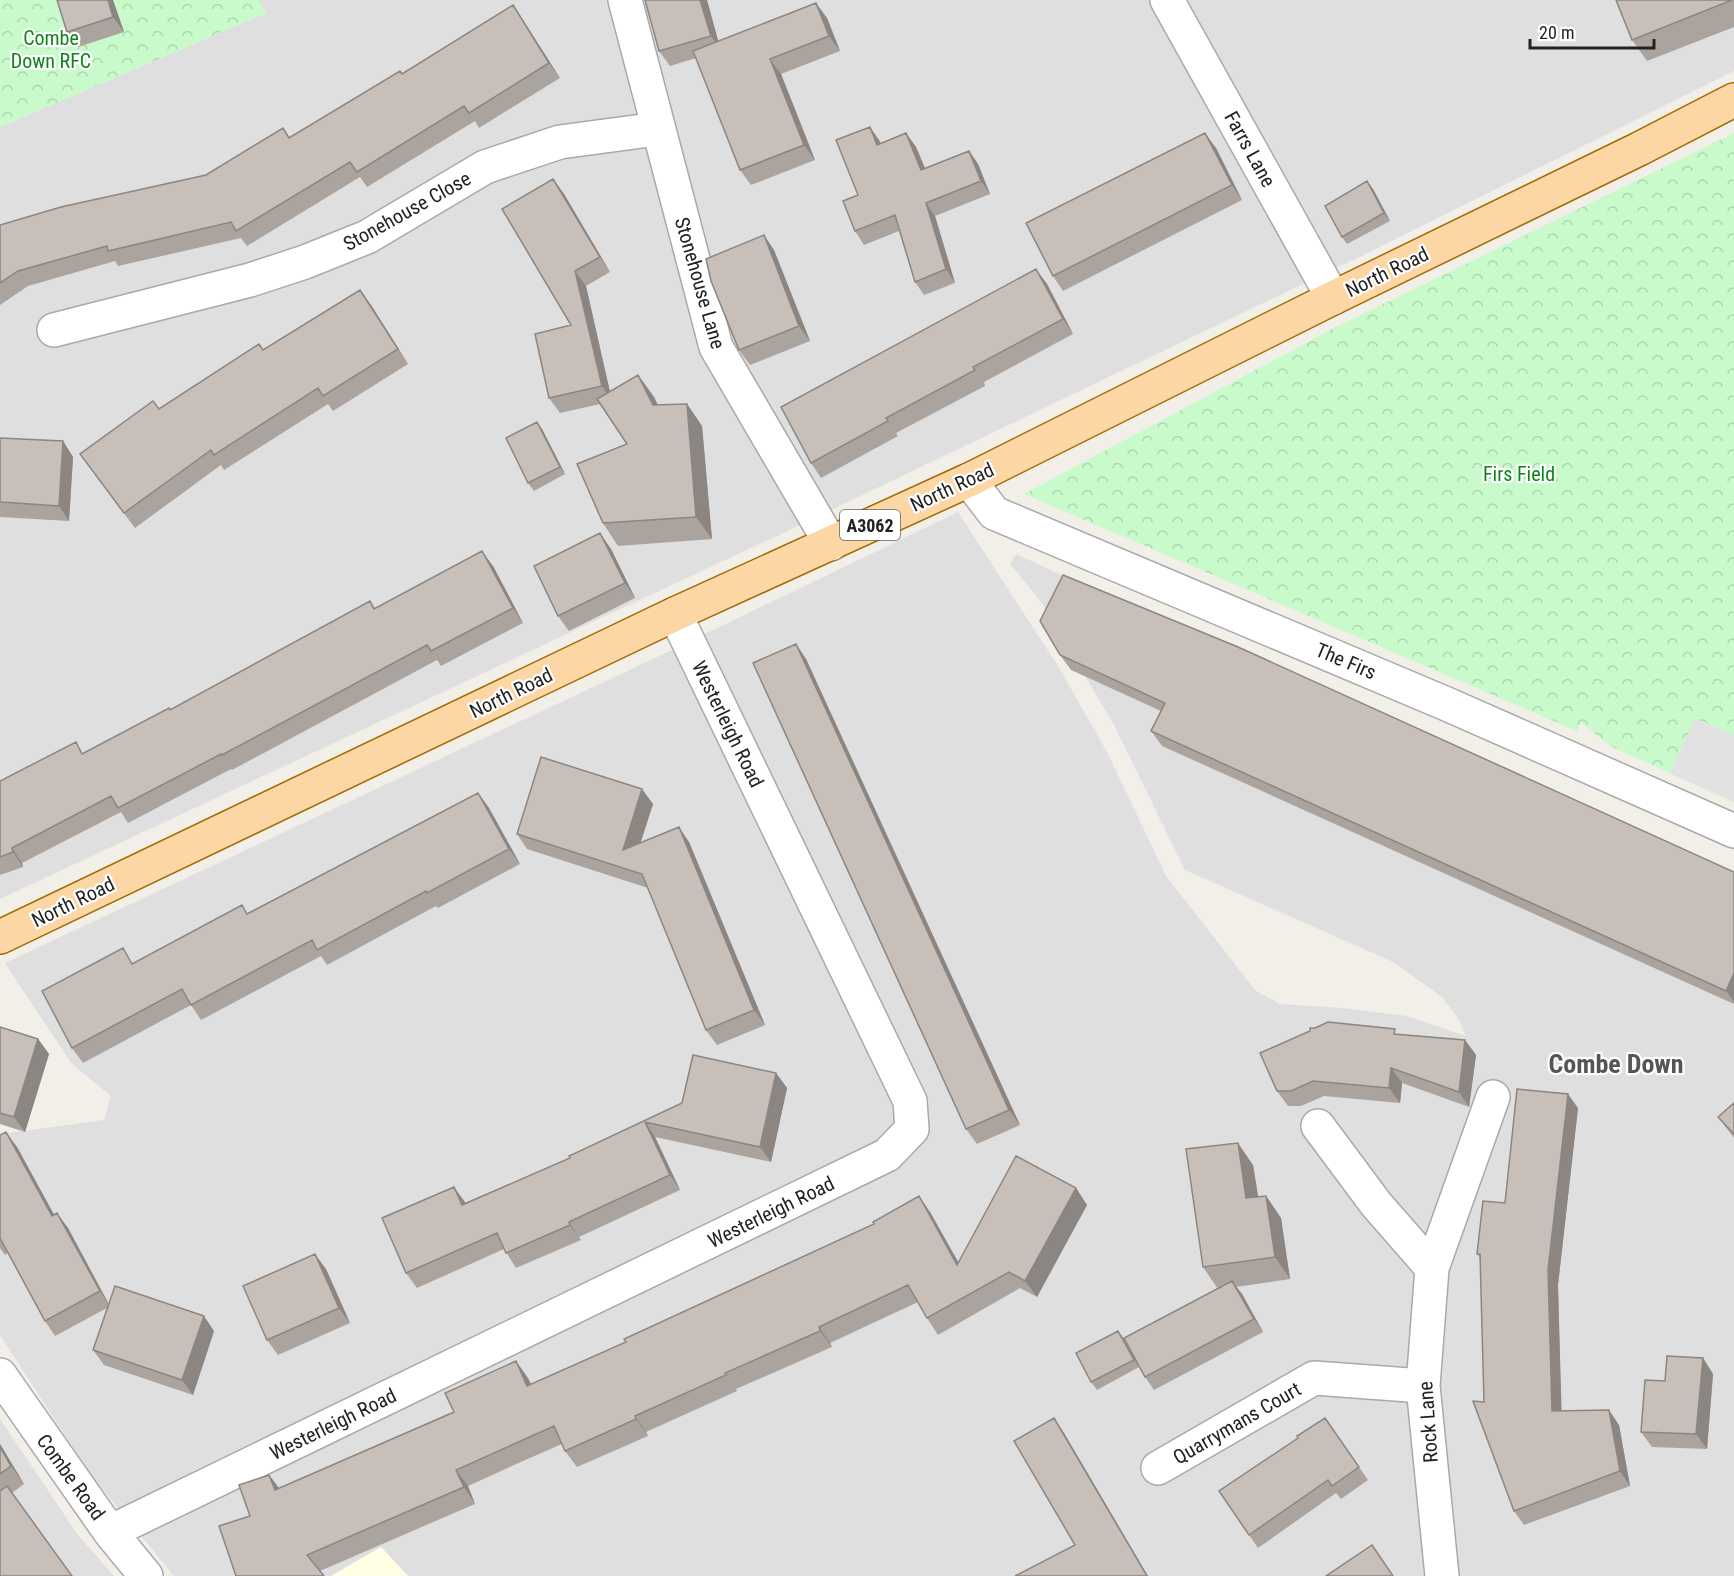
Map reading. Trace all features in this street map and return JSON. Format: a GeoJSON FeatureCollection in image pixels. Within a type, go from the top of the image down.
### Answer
{"type":"FeatureCollection","features":[{"type":"Feature","properties":{"kind":"main road","name":"North Road"},"geometry":{"type":"LineString","coordinates":[[0,937],[675,614],[969,480],[1333,298],[1640,149],[1734,100]]}},
{"type":"Feature","properties":{"kind":"street","name":"Stonehouse Lane"},"geometry":{"type":"LineString","coordinates":[[625,0],[716,347],[831,544]]}},
{"type":"Feature","properties":{"kind":"street","name":"Farrs Lane"},"geometry":{"type":"LineString","coordinates":[[1167,0],[1333,298]]}},
{"type":"Feature","properties":{"kind":"street","name":"Stonehouse Close"},"geometry":{"type":"LineString","coordinates":[[54,330],[250,280],[305,262],[367,237],[485,167],[560,142],[657,129]]}},
{"type":"Feature","properties":{"kind":"street","name":"The Firs"},"geometry":{"type":"LineString","coordinates":[[969,480],[994,513],[1449,705],[1734,831]]}},
{"type":"Feature","properties":{"kind":"street","name":"Westerleigh Road"},"geometry":{"type":"LineString","coordinates":[[110,1532],[887,1155],[912,1129],[910,1101],[675,614]]}},
{"type":"Feature","properties":{"kind":"street","name":"Rock Lane"},"geometry":{"type":"LineString","coordinates":[[1442,1576],[1423,1386],[1432,1268],[1493,1096]]}},
{"type":"Feature","properties":{"kind":"street"},"geometry":{"type":"LineString","coordinates":[[1318,1126],[1376,1204],[1432,1268]]}},
{"type":"Feature","properties":{"kind":"street","name":"Combe Road"},"geometry":{"type":"LineString","coordinates":[[0,1375],[110,1532],[146,1576]]}},
{"type":"Feature","properties":{"kind":"street","name":"Quarrymans Court"},"geometry":{"type":"LineString","coordinates":[[1158,1468],[1314,1378],[1423,1386]]}},
{"type":"Feature","properties":{"kind":"shaded area"},"geometry":{"type":"Polygon","coordinates":[[[258,0],[1734,0],[1734,71],[1357,258],[781,534],[0,899],[0,127],[266,13],[258,0]]]}},
{"type":"Feature","properties":{"kind":"shaded area"},"geometry":{"type":"Polygon","coordinates":[[[958,512],[1058,666],[1107,752],[1166,876],[1256,991],[1280,1004],[1342,1008],[1407,1016],[1466,1036],[1458,1018],[1442,997],[1393,962],[1185,870],[1114,725],[1042,603],[1010,564],[1016,554],[1734,882],[1734,1576],[408,1576],[381,1547],[331,1576],[174,1576],[90,1474],[0,1335],[0,1134],[104,1120],[111,1096],[71,1063],[5,963],[657,657],[958,512]]]}},
{"type":"Feature","properties":{"kind":"shaded area"},"geometry":{"type":"Polygon","coordinates":[[[1695,718],[1734,735],[1734,802],[1670,773],[1695,718]]]}},
{"type":"Feature","properties":{"kind":"shaded area"},"geometry":{"type":"Polygon","coordinates":[[[0,1419],[78,1535],[114,1576],[0,1576],[0,1419]]]}},
{"type":"Feature","properties":{"kind":"shaded area"},"geometry":{"type":"Polygon","coordinates":[[[381,1547],[408,1576],[331,1576],[381,1547]]]}},
{"type":"Feature","properties":{"kind":"green space","name":"Combe Down RFC"},"geometry":{"type":"Polygon","coordinates":[[[0,0],[258,0],[266,13],[0,127],[0,0]]]}},
{"type":"Feature","properties":{"kind":"green space","name":"Firs Field"},"geometry":{"type":"Polygon","coordinates":[[[1734,133],[1734,802],[1610,746],[1581,722],[1577,731],[1024,494],[1330,330],[1734,133]]]}},
{"type":"Feature","properties":{"kind":"building"},"geometry":{"type":"Polygon","coordinates":[[[57,0],[108,0],[113,17],[67,32],[57,0]]]}},
{"type":"Feature","properties":{"kind":"building"},"geometry":{"type":"Polygon","coordinates":[[[645,0],[700,0],[711,36],[659,51],[645,0]]]}},
{"type":"Feature","properties":{"kind":"building"},"geometry":{"type":"Polygon","coordinates":[[[1616,0],[1732,0],[1632,40],[1616,0]]]}},
{"type":"Feature","properties":{"kind":"building"},"geometry":{"type":"Polygon","coordinates":[[[816,3],[829,36],[770,59],[804,145],[740,170],[693,51],[816,3]]]}},
{"type":"Feature","properties":{"kind":"building"},"geometry":{"type":"Polygon","coordinates":[[[513,5],[549,63],[469,113],[464,106],[357,172],[350,162],[236,231],[231,222],[108,251],[107,246],[18,271],[0,283],[0,225],[61,207],[206,175],[283,128],[289,138],[400,71],[402,74],[513,5]]]}},
{"type":"Feature","properties":{"kind":"building"},"geometry":{"type":"Polygon","coordinates":[[[870,127],[877,145],[906,133],[921,170],[969,151],[981,181],[926,203],[946,269],[915,282],[895,215],[855,231],[843,201],[858,195],[836,140],[870,127]]]}},
{"type":"Feature","properties":{"kind":"building"},"geometry":{"type":"Polygon","coordinates":[[[1205,133],[1232,185],[1053,276],[1026,223],[1205,133]]]}},
{"type":"Feature","properties":{"kind":"building"},"geometry":{"type":"Polygon","coordinates":[[[553,179],[600,257],[575,271],[602,386],[549,398],[535,334],[571,325],[502,209],[553,179]]]}},
{"type":"Feature","properties":{"kind":"building"},"geometry":{"type":"Polygon","coordinates":[[[1367,181],[1384,213],[1342,237],[1325,206],[1367,181]]]}},
{"type":"Feature","properties":{"kind":"building"},"geometry":{"type":"Polygon","coordinates":[[[764,235],[799,326],[739,350],[711,281],[706,259],[764,235]]]}},
{"type":"Feature","properties":{"kind":"building"},"geometry":{"type":"Polygon","coordinates":[[[1036,269],[1063,319],[973,367],[975,370],[886,418],[888,421],[811,463],[781,407],[1036,269]]]}},
{"type":"Feature","properties":{"kind":"building"},"geometry":{"type":"Polygon","coordinates":[[[360,290],[398,349],[323,396],[318,388],[214,455],[211,450],[124,513],[80,454],[153,401],[159,409],[259,344],[263,350],[360,290]]]}},
{"type":"Feature","properties":{"kind":"building"},"geometry":{"type":"Polygon","coordinates":[[[638,375],[653,405],[687,404],[696,517],[603,523],[577,464],[627,444],[597,399],[638,375]]]}},
{"type":"Feature","properties":{"kind":"building"},"geometry":{"type":"Polygon","coordinates":[[[537,422],[560,467],[528,483],[506,438],[537,422]]]}},
{"type":"Feature","properties":{"kind":"building"},"geometry":{"type":"Polygon","coordinates":[[[0,438],[63,441],[59,506],[0,502],[0,438]]]}},
{"type":"Feature","properties":{"kind":"building"},"geometry":{"type":"Polygon","coordinates":[[[600,533],[625,583],[558,616],[534,566],[600,533]]]}},
{"type":"Feature","properties":{"kind":"building"},"geometry":{"type":"Polygon","coordinates":[[[482,551],[513,608],[431,651],[427,645],[118,808],[111,796],[12,848],[13,852],[0,857],[0,781],[76,742],[82,754],[169,708],[170,710],[370,601],[374,609],[482,551]]]}},
{"type":"Feature","properties":{"kind":"building"},"geometry":{"type":"Polygon","coordinates":[[[1063,575],[1238,647],[1734,872],[1734,973],[1726,991],[1151,731],[1165,703],[1060,655],[1040,621],[1063,575]]]}},
{"type":"Feature","properties":{"kind":"building"},"geometry":{"type":"Polygon","coordinates":[[[796,644],[1009,1110],[966,1129],[753,663],[796,644]]]}},
{"type":"Feature","properties":{"kind":"building"},"geometry":{"type":"Polygon","coordinates":[[[541,757],[642,789],[623,850],[679,827],[754,1010],[706,1030],[642,874],[517,834],[541,757]]]}},
{"type":"Feature","properties":{"kind":"building"},"geometry":{"type":"Polygon","coordinates":[[[478,793],[509,849],[317,950],[312,940],[191,1005],[182,989],[72,1048],[42,991],[123,948],[132,964],[242,905],[247,914],[478,793]]]}},
{"type":"Feature","properties":{"kind":"building"},"geometry":{"type":"Polygon","coordinates":[[[1328,1022],[1395,1029],[1394,1034],[1465,1040],[1459,1092],[1391,1068],[1389,1088],[1313,1081],[1291,1091],[1277,1091],[1260,1053],[1310,1031],[1310,1028],[1328,1022]]]}},
{"type":"Feature","properties":{"kind":"building"},"geometry":{"type":"Polygon","coordinates":[[[0,1027],[38,1039],[14,1117],[0,1113],[0,1027]]]}},
{"type":"Feature","properties":{"kind":"building"},"geometry":{"type":"Polygon","coordinates":[[[693,1055],[776,1073],[760,1147],[645,1122],[670,1175],[569,1222],[570,1225],[506,1253],[497,1233],[406,1273],[382,1218],[454,1187],[462,1205],[570,1158],[569,1156],[682,1103],[693,1055]]]}},
{"type":"Feature","properties":{"kind":"building"},"geometry":{"type":"Polygon","coordinates":[[[1517,1089],[1568,1094],[1548,1270],[1552,1411],[1609,1410],[1620,1471],[1514,1511],[1473,1401],[1484,1402],[1480,1254],[1477,1254],[1483,1201],[1505,1203],[1517,1089]]]}},
{"type":"Feature","properties":{"kind":"building"},"geometry":{"type":"Polygon","coordinates":[[[1734,1103],[1734,1134],[1718,1117],[1734,1103]]]}},
{"type":"Feature","properties":{"kind":"building"},"geometry":{"type":"Polygon","coordinates":[[[6,1132],[52,1216],[57,1213],[100,1291],[45,1321],[0,1238],[0,1135],[6,1132]]]}},
{"type":"Feature","properties":{"kind":"building"},"geometry":{"type":"Polygon","coordinates":[[[1238,1143],[1246,1198],[1266,1196],[1275,1257],[1203,1267],[1186,1149],[1238,1143]]]}},
{"type":"Feature","properties":{"kind":"building"},"geometry":{"type":"Polygon","coordinates":[[[1016,1156],[1076,1188],[1025,1281],[1009,1272],[927,1318],[908,1285],[819,1327],[820,1331],[725,1373],[726,1375],[635,1416],[636,1419],[565,1451],[554,1426],[456,1470],[464,1487],[307,1555],[324,1576],[236,1576],[219,1526],[250,1516],[239,1485],[269,1475],[275,1490],[454,1412],[445,1393],[516,1361],[527,1386],[626,1342],[624,1339],[874,1224],[873,1222],[919,1196],[957,1265],[1016,1156]]]}},
{"type":"Feature","properties":{"kind":"building"},"geometry":{"type":"Polygon","coordinates":[[[315,1254],[339,1308],[267,1340],[243,1286],[315,1254]]]}},
{"type":"Feature","properties":{"kind":"building"},"geometry":{"type":"Polygon","coordinates":[[[1232,1281],[1254,1319],[1145,1377],[1124,1338],[1232,1281]]]}},
{"type":"Feature","properties":{"kind":"building"},"geometry":{"type":"Polygon","coordinates":[[[115,1286],[204,1316],[182,1380],[93,1350],[115,1286]]]}},
{"type":"Feature","properties":{"kind":"building"},"geometry":{"type":"Polygon","coordinates":[[[1118,1331],[1134,1360],[1091,1382],[1076,1353],[1118,1331]]]}},
{"type":"Feature","properties":{"kind":"building"},"geometry":{"type":"Polygon","coordinates":[[[1667,1356],[1703,1358],[1696,1434],[1641,1432],[1645,1380],[1665,1381],[1667,1356]]]}},
{"type":"Feature","properties":{"kind":"building"},"geometry":{"type":"Polygon","coordinates":[[[1054,1418],[1147,1576],[1015,1576],[1075,1545],[1014,1441],[1054,1418]]]}},
{"type":"Feature","properties":{"kind":"building"},"geometry":{"type":"Polygon","coordinates":[[[1325,1418],[1359,1467],[1332,1486],[1328,1480],[1249,1535],[1219,1491],[1325,1418]]]}},
{"type":"Feature","properties":{"kind":"building"},"geometry":{"type":"Polygon","coordinates":[[[0,1447],[11,1466],[0,1474],[0,1447]]]}},
{"type":"Feature","properties":{"kind":"building"},"geometry":{"type":"Polygon","coordinates":[[[7,1486],[72,1576],[0,1576],[0,1491],[7,1486]]]}},
{"type":"Feature","properties":{"kind":"building"},"geometry":{"type":"Polygon","coordinates":[[[1372,1545],[1393,1576],[1326,1576],[1372,1545]]]}},
{"type":"Feature","properties":{"kind":"district","name":"Combe Down"},"geometry":{"type":"Point","coordinates":[1616,1064]}}]}
